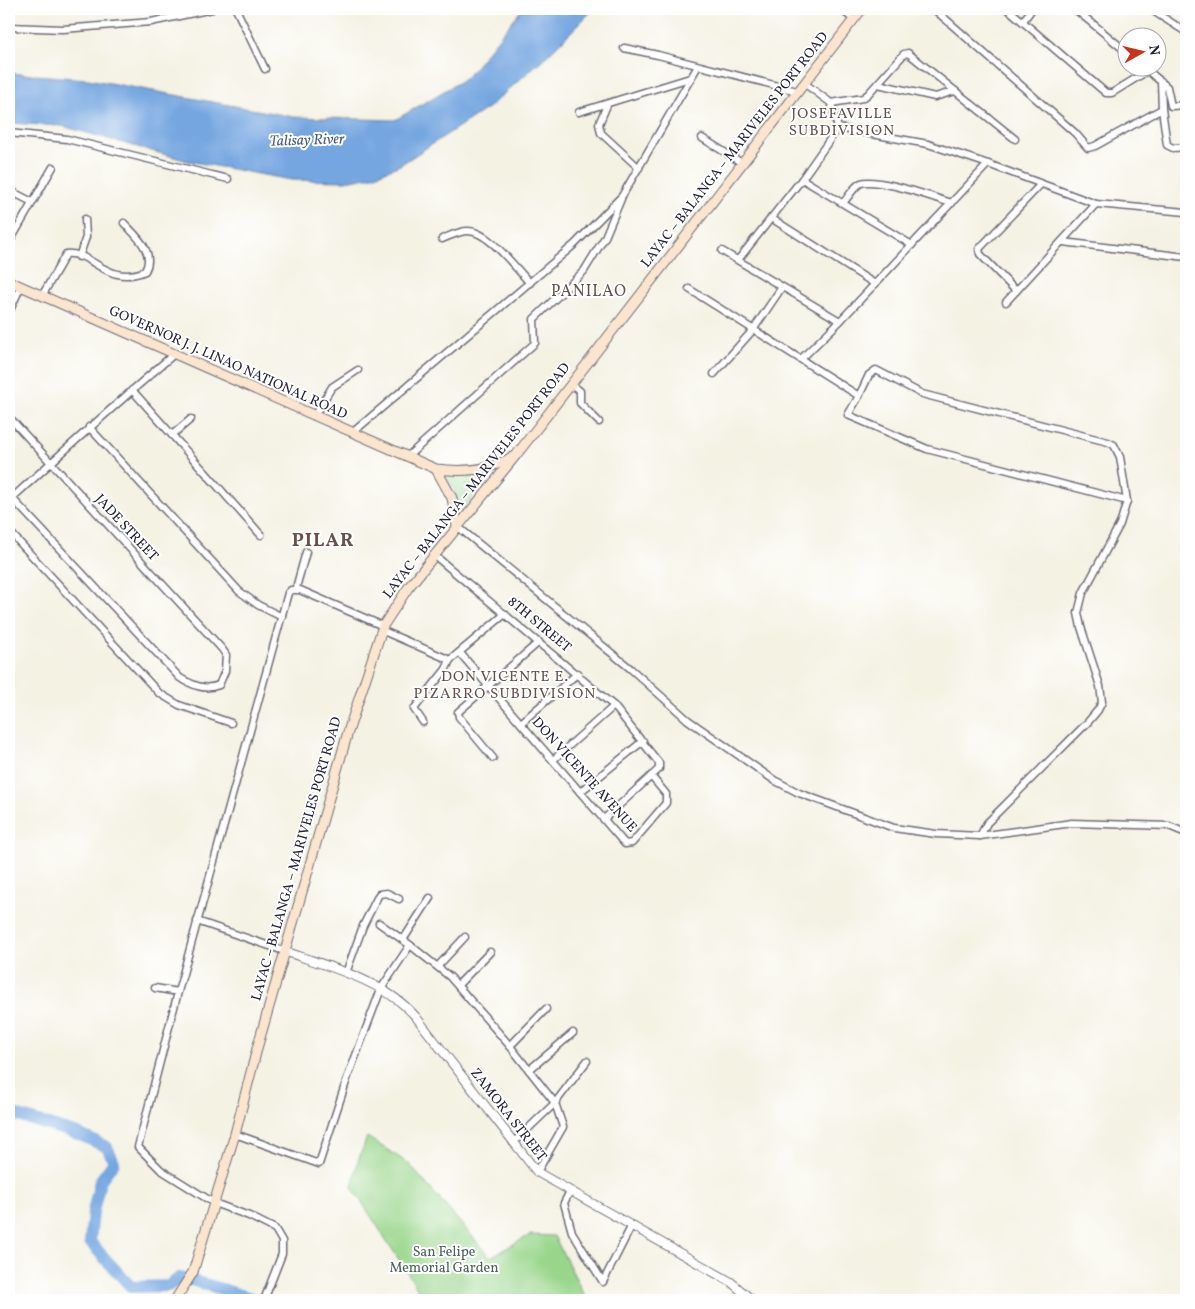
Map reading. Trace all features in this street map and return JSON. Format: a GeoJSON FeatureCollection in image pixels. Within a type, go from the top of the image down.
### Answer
{"type":"FeatureCollection","features":[{"type":"Feature","properties":{"kind":"main road","name":"LAYAC – BALANGA – MARIVELES PORT ROAD"},"geometry":{"type":"LineString","coordinates":[[175,1300],[193,1272],[235,1134],[284,951],[348,732],[382,628],[406,590],[517,454],[796,91],[862,9]]}},
{"type":"Feature","properties":{"kind":"main road","name":"GOVERNOR J. J. LINAO NATIONAL ROAD"},"geometry":{"type":"LineString","coordinates":[[9,281],[173,355],[436,469],[464,470],[488,467],[517,454]]}},
{"type":"Feature","properties":{"kind":"main road"},"geometry":{"type":"LineString","coordinates":[[436,469],[452,498],[457,526]]}},
{"type":"Feature","properties":{"kind":"street"},"geometry":{"type":"LineString","coordinates":[[9,27],[63,30],[151,22],[212,9]]}},
{"type":"Feature","properties":{"kind":"street"},"geometry":{"type":"LineString","coordinates":[[236,9],[265,69]]}},
{"type":"Feature","properties":{"kind":"street"},"geometry":{"type":"LineString","coordinates":[[841,9],[853,19]]}},
{"type":"Feature","properties":{"kind":"street"},"geometry":{"type":"LineString","coordinates":[[934,9],[1075,133],[1088,148],[1162,109]]}},
{"type":"Feature","properties":{"kind":"street"},"geometry":{"type":"LineString","coordinates":[[1008,9],[1110,94],[1134,78]]}},
{"type":"Feature","properties":{"kind":"street"},"geometry":{"type":"LineString","coordinates":[[1022,21],[1032,9]]}},
{"type":"Feature","properties":{"kind":"street"},"geometry":{"type":"LineString","coordinates":[[1075,9],[1118,45]]}},
{"type":"Feature","properties":{"kind":"street"},"geometry":{"type":"LineString","coordinates":[[1150,9],[1186,32]]}},
{"type":"Feature","properties":{"kind":"street"},"geometry":{"type":"LineString","coordinates":[[624,48],[796,91]]}},
{"type":"Feature","properties":{"kind":"street"},"geometry":{"type":"LineString","coordinates":[[831,104],[862,98],[878,84],[904,54],[908,53],[1015,140]]}},
{"type":"Feature","properties":{"kind":"street"},"geometry":{"type":"LineString","coordinates":[[408,456],[535,343],[534,319],[584,272],[605,237],[622,196],[698,66]]}},
{"type":"Feature","properties":{"kind":"street"},"geometry":{"type":"LineString","coordinates":[[579,112],[607,105],[690,78]]}},
{"type":"Feature","properties":{"kind":"street"},"geometry":{"type":"LineString","coordinates":[[1158,78],[1167,87],[1171,106],[1186,105]]}},
{"type":"Feature","properties":{"kind":"street"},"geometry":{"type":"LineString","coordinates":[[1161,81],[1162,109],[1167,144],[1173,148],[1186,147]]}},
{"type":"Feature","properties":{"kind":"street"},"geometry":{"type":"LineString","coordinates":[[804,82],[831,104],[838,128]]}},
{"type":"Feature","properties":{"kind":"street"},"geometry":{"type":"LineString","coordinates":[[878,84],[936,97],[955,91]]}},
{"type":"Feature","properties":{"kind":"street"},"geometry":{"type":"LineString","coordinates":[[607,105],[599,124],[601,133],[640,168]]}},
{"type":"Feature","properties":{"kind":"street"},"geometry":{"type":"LineString","coordinates":[[838,128],[928,144],[1096,204],[1186,212]]}},
{"type":"Feature","properties":{"kind":"street"},"geometry":{"type":"LineString","coordinates":[[738,260],[802,179],[838,128]]}},
{"type":"Feature","properties":{"kind":"street"},"geometry":{"type":"LineString","coordinates":[[9,133],[67,138],[228,179]]}},
{"type":"Feature","properties":{"kind":"street"},"geometry":{"type":"LineString","coordinates":[[702,138],[742,163]]}},
{"type":"Feature","properties":{"kind":"street"},"geometry":{"type":"LineString","coordinates":[[801,359],[876,284],[988,164]]}},
{"type":"Feature","properties":{"kind":"street"},"geometry":{"type":"LineString","coordinates":[[9,243],[53,167]]}},
{"type":"Feature","properties":{"kind":"street"},"geometry":{"type":"LineString","coordinates":[[802,179],[912,245]]}},
{"type":"Feature","properties":{"kind":"street"},"geometry":{"type":"LineString","coordinates":[[843,203],[858,185],[864,183],[898,187],[952,203]]}},
{"type":"Feature","properties":{"kind":"street"},"geometry":{"type":"LineString","coordinates":[[1016,291],[980,254],[979,249],[1041,184]]}},
{"type":"Feature","properties":{"kind":"street"},"geometry":{"type":"LineString","coordinates":[[9,190],[32,202]]}},
{"type":"Feature","properties":{"kind":"street"},"geometry":{"type":"LineString","coordinates":[[352,433],[576,244],[622,196]]}},
{"type":"Feature","properties":{"kind":"street"},"geometry":{"type":"LineString","coordinates":[[1006,302],[1096,204]]}},
{"type":"Feature","properties":{"kind":"street"},"geometry":{"type":"LineString","coordinates":[[771,218],[876,284]]}},
{"type":"Feature","properties":{"kind":"street"},"geometry":{"type":"LineString","coordinates":[[79,257],[86,237],[85,219]]}},
{"type":"Feature","properties":{"kind":"street"},"geometry":{"type":"LineString","coordinates":[[42,296],[66,254],[79,257],[119,275],[130,275],[145,271],[148,262],[143,243],[124,223]]}},
{"type":"Feature","properties":{"kind":"street"},"geometry":{"type":"LineString","coordinates":[[442,239],[466,230],[480,233],[530,283]]}},
{"type":"Feature","properties":{"kind":"street"},"geometry":{"type":"LineString","coordinates":[[1062,242],[1186,257]]}},
{"type":"Feature","properties":{"kind":"street"},"geometry":{"type":"LineString","coordinates":[[722,251],[840,321]]}},
{"type":"Feature","properties":{"kind":"street"},"geometry":{"type":"LineString","coordinates":[[9,312],[21,286]]}},
{"type":"Feature","properties":{"kind":"street"},"geometry":{"type":"LineString","coordinates":[[714,374],[752,330],[782,287]]}},
{"type":"Feature","properties":{"kind":"street"},"geometry":{"type":"LineString","coordinates":[[689,290],[859,396]]}},
{"type":"Feature","properties":{"kind":"street"},"geometry":{"type":"LineString","coordinates":[[10,496],[50,464],[89,427],[173,355]]}},
{"type":"Feature","properties":{"kind":"street"},"geometry":{"type":"LineString","coordinates":[[314,416],[332,387],[358,370]]}},
{"type":"Feature","properties":{"kind":"street"},"geometry":{"type":"LineString","coordinates":[[980,836],[987,823],[1098,710],[1102,702],[1100,686],[1078,612],[1083,593],[1120,524],[1127,501],[1120,456],[1114,445],[1108,442],[922,394],[876,370],[869,375],[848,415],[927,449],[1127,501]]}},
{"type":"Feature","properties":{"kind":"street"},"geometry":{"type":"LineString","coordinates":[[571,384],[580,391],[580,403],[599,422]]}},
{"type":"Feature","properties":{"kind":"street"},"geometry":{"type":"LineString","coordinates":[[132,390],[261,535]]}},
{"type":"Feature","properties":{"kind":"street","name":"JADE STREET"},"geometry":{"type":"LineString","coordinates":[[9,417],[226,655],[225,671],[219,685],[201,688],[180,678],[10,496]]}},
{"type":"Feature","properties":{"kind":"street"},"geometry":{"type":"LineString","coordinates":[[172,435],[191,419]]}},
{"type":"Feature","properties":{"kind":"street"},"geometry":{"type":"LineString","coordinates":[[89,427],[240,591],[253,602],[282,617]]}},
{"type":"Feature","properties":{"kind":"street"},"geometry":{"type":"LineString","coordinates":[[457,526],[632,669],[688,720],[774,780],[799,793],[894,828],[936,834],[980,836],[1072,823],[1170,826],[1186,833]]}},
{"type":"Feature","properties":{"kind":"street"},"geometry":{"type":"LineString","coordinates":[[9,531],[159,693],[179,705],[230,724]]}},
{"type":"Feature","properties":{"kind":"street"},"geometry":{"type":"LineString","coordinates":[[264,1300],[282,1254],[282,1241],[275,1229],[249,1216],[214,1203],[161,1170],[138,1147],[178,992],[288,593],[296,588],[306,552]]}},
{"type":"Feature","properties":{"kind":"street","name":"8TH STREET"},"geometry":{"type":"LineString","coordinates":[[434,555],[578,673],[614,706],[643,741],[660,766],[652,776]]}},
{"type":"Feature","properties":{"kind":"street"},"geometry":{"type":"LineString","coordinates":[[296,588],[450,660]]}},
{"type":"Feature","properties":{"kind":"street"},"geometry":{"type":"LineString","coordinates":[[423,722],[414,712],[415,707],[446,669],[450,660],[505,614]]}},
{"type":"Feature","properties":{"kind":"street"},"geometry":{"type":"LineString","coordinates":[[493,758],[459,717],[458,712],[539,642]]}},
{"type":"Feature","properties":{"kind":"street","name":"DON VICENTE AVENUE"},"geometry":{"type":"LineString","coordinates":[[460,653],[625,844],[632,843],[666,803],[666,794],[652,776]]}},
{"type":"Feature","properties":{"kind":"street"},"geometry":{"type":"LineString","coordinates":[[521,723],[578,673]]}},
{"type":"Feature","properties":{"kind":"street"},"geometry":{"type":"LineString","coordinates":[[553,760],[614,706]]}},
{"type":"Feature","properties":{"kind":"street"},"geometry":{"type":"LineString","coordinates":[[580,792],[643,741]]}},
{"type":"Feature","properties":{"kind":"street"},"geometry":{"type":"LineString","coordinates":[[604,819],[652,776]]}},
{"type":"Feature","properties":{"kind":"street"},"geometry":{"type":"LineString","coordinates":[[346,973],[363,926],[379,894],[387,893],[399,899]]}},
{"type":"Feature","properties":{"kind":"street"},"geometry":{"type":"LineString","coordinates":[[403,940],[430,898]]}},
{"type":"Feature","properties":{"kind":"street"},"geometry":{"type":"LineString","coordinates":[[197,922],[284,951]]}},
{"type":"Feature","properties":{"kind":"street"},"geometry":{"type":"LineString","coordinates":[[379,923],[438,966],[458,985],[555,1103],[563,1127],[537,1172]]}},
{"type":"Feature","properties":{"kind":"street"},"geometry":{"type":"LineString","coordinates":[[438,966],[464,937]]}},
{"type":"Feature","properties":{"kind":"street"},"geometry":{"type":"LineString","coordinates":[[235,1134],[319,1164],[347,1079],[380,989],[410,946]]}},
{"type":"Feature","properties":{"kind":"street","name":"ZAMORA STREET"},"geometry":{"type":"LineString","coordinates":[[284,951],[346,973],[398,1000],[416,1016],[537,1172],[731,1282],[752,1300]]}},
{"type":"Feature","properties":{"kind":"street"},"geometry":{"type":"LineString","coordinates":[[458,985],[490,952]]}},
{"type":"Feature","properties":{"kind":"street"},"geometry":{"type":"LineString","coordinates":[[155,988],[178,992]]}},
{"type":"Feature","properties":{"kind":"street"},"geometry":{"type":"LineString","coordinates":[[510,1046],[546,1009]]}},
{"type":"Feature","properties":{"kind":"street"},"geometry":{"type":"LineString","coordinates":[[529,1070],[573,1034]]}},
{"type":"Feature","properties":{"kind":"street"},"geometry":{"type":"LineString","coordinates":[[513,1143],[555,1103],[587,1061]]}},
{"type":"Feature","properties":{"kind":"street"},"geometry":{"type":"LineString","coordinates":[[570,1191],[564,1203],[572,1232],[603,1282],[632,1225]]}},
{"type":"Feature","properties":{"kind":"green space"},"geometry":{"type":"Polygon","coordinates":[[[488,471],[491,476],[458,515],[454,489],[442,472],[488,471]]]}},
{"type":"Feature","properties":{"kind":"green space","name":"San Felipe Memorial Garden"},"geometry":{"type":"Polygon","coordinates":[[[367,1137],[408,1163],[490,1257],[530,1235],[554,1236],[587,1300],[425,1300],[352,1187],[358,1161],[367,1137]]]}},
{"type":"Feature","properties":{"kind":"water","name":"Talisay River"},"geometry":{"type":"Polygon","coordinates":[[[522,9],[594,9],[551,52],[489,107],[400,165],[373,176],[345,181],[291,180],[188,161],[62,126],[9,123],[9,73],[88,79],[294,117],[395,120],[466,78],[522,9]]]}},
{"type":"Feature","properties":{"kind":"waterway"},"geometry":{"type":"LineString","coordinates":[[9,1113],[78,1134],[107,1147],[114,1162],[100,1181],[93,1212],[90,1242],[131,1287],[168,1286],[181,1277],[258,1300]]}},
{"type":"Feature","properties":{"kind":"district","name":"JOSEFAVILLE SUBDIVISION"},"geometry":{"type":"Point","coordinates":[842,122]}},
{"type":"Feature","properties":{"kind":"district","name":"PANILAO"},"geometry":{"type":"Point","coordinates":[589,292]}},
{"type":"Feature","properties":{"kind":"district","name":"PILAR"},"geometry":{"type":"Point","coordinates":[323,541]}},
{"type":"Feature","properties":{"kind":"district","name":"DON VICENTE E. PIZARRO SUBDIVISION"},"geometry":{"type":"Point","coordinates":[505,686]}}]}
